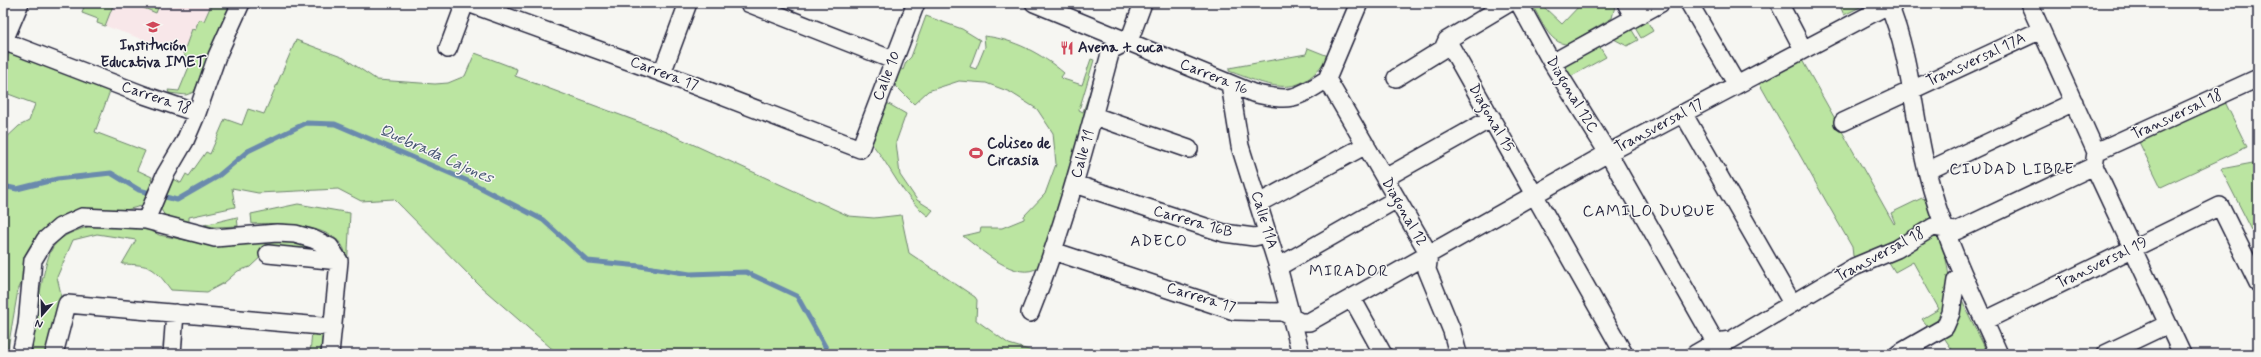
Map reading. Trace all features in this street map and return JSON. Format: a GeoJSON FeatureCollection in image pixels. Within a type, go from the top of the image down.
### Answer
{"type":"FeatureCollection","features":[{"type":"Feature","properties":{"kind":"street"},"geometry":{"type":"LineString","coordinates":[[3,41],[20,3]]}},
{"type":"Feature","properties":{"kind":"street"},"geometry":{"type":"LineString","coordinates":[[148,214],[161,184],[197,113],[217,56],[241,3]]}},
{"type":"Feature","properties":{"kind":"street"},"geometry":{"type":"LineString","coordinates":[[448,48],[466,3]]}},
{"type":"Feature","properties":{"kind":"street","name":"Carrera 17"},"geometry":{"type":"LineString","coordinates":[[466,3],[662,73],[860,149]]}},
{"type":"Feature","properties":{"kind":"street"},"geometry":{"type":"LineString","coordinates":[[662,73],[688,3]]}},
{"type":"Feature","properties":{"kind":"street"},"geometry":{"type":"LineString","coordinates":[[748,3],[893,60]]}},
{"type":"Feature","properties":{"kind":"street","name":"Calle 10"},"geometry":{"type":"LineString","coordinates":[[860,149],[916,3]]}},
{"type":"Feature","properties":{"kind":"street","name":"Carrera 16"},"geometry":{"type":"LineString","coordinates":[[1034,3],[1230,84],[1278,99],[1302,96],[1327,78]]}},
{"type":"Feature","properties":{"kind":"street"},"geometry":{"type":"LineString","coordinates":[[1129,41],[1143,3]]}},
{"type":"Feature","properties":{"kind":"street"},"geometry":{"type":"LineString","coordinates":[[1327,78],[1359,3]]}},
{"type":"Feature","properties":{"kind":"street"},"geometry":{"type":"LineString","coordinates":[[1396,78],[1443,49],[1447,40],[1509,3]]}},
{"type":"Feature","properties":{"kind":"street","name":"Diagonal 12C"},"geometry":{"type":"LineString","coordinates":[[1519,3],[1552,63],[1608,153],[1719,348]]}},
{"type":"Feature","properties":{"kind":"street"},"geometry":{"type":"LineString","coordinates":[[1626,3],[1634,18]]}},
{"type":"Feature","properties":{"kind":"street"},"geometry":{"type":"LineString","coordinates":[[1552,63],[1661,3]]}},
{"type":"Feature","properties":{"kind":"street"},"geometry":{"type":"LineString","coordinates":[[1690,3],[1737,85]]}},
{"type":"Feature","properties":{"kind":"street"},"geometry":{"type":"LineString","coordinates":[[1779,3],[1803,49]]}},
{"type":"Feature","properties":{"kind":"street"},"geometry":{"type":"LineString","coordinates":[[1889,3],[1906,60],[1927,171],[1944,228],[1962,276],[1999,354]]}},
{"type":"Feature","properties":{"kind":"street","name":"Transversal 17"},"geometry":{"type":"LineString","coordinates":[[1429,254],[1535,196],[1608,153],[1889,3]]}},
{"type":"Feature","properties":{"kind":"street"},"geometry":{"type":"LineString","coordinates":[[2029,3],[2074,102],[2095,159],[2132,248],[2182,354]]}},
{"type":"Feature","properties":{"kind":"street","name":"Transversal 17A"},"geometry":{"type":"LineString","coordinates":[[1912,89],[2041,30]]}},
{"type":"Feature","properties":{"kind":"street","name":"Diagonal 15"},"geometry":{"type":"LineString","coordinates":[[1447,40],[1624,354]]}},
{"type":"Feature","properties":{"kind":"street","name":"Carrera 18"},"geometry":{"type":"LineString","coordinates":[[3,41],[144,95],[197,113]]}},
{"type":"Feature","properties":{"kind":"street","name":"Calle 11"},"geometry":{"type":"LineString","coordinates":[[1030,313],[1053,251],[1075,184],[1111,50],[1129,41]]}},
{"type":"Feature","properties":{"kind":"street","name":"Diagonal 12"},"geometry":{"type":"LineString","coordinates":[[1327,78],[1429,254],[1427,270],[1452,331],[1458,354]]}},
{"type":"Feature","properties":{"kind":"street","name":"Transversal 18"},"geometry":{"type":"LineString","coordinates":[[1695,354],[1719,348],[1854,267],[1897,249],[1933,226],[1956,231],[2095,159],[2258,78]]}},
{"type":"Feature","properties":{"kind":"street","name":"Calle 11A"},"geometry":{"type":"LineString","coordinates":[[1230,84],[1240,146],[1259,203],[1302,354]]}},
{"type":"Feature","properties":{"kind":"street"},"geometry":{"type":"LineString","coordinates":[[1843,122],[1912,89]]}},
{"type":"Feature","properties":{"kind":"street"},"geometry":{"type":"LineString","coordinates":[[1927,171],[2074,102]]}},
{"type":"Feature","properties":{"kind":"street"},"geometry":{"type":"LineString","coordinates":[[1683,114],[1792,303]]}},
{"type":"Feature","properties":{"kind":"street"},"geometry":{"type":"LineString","coordinates":[[1094,116],[1189,149]]}},
{"type":"Feature","properties":{"kind":"street"},"geometry":{"type":"LineString","coordinates":[[1385,178],[1492,118]]}},
{"type":"Feature","properties":{"kind":"street"},"geometry":{"type":"LineString","coordinates":[[1259,203],[1366,145]]}},
{"type":"Feature","properties":{"kind":"street","name":"Carrera 16B"},"geometry":{"type":"LineString","coordinates":[[1075,184],[1224,234],[1254,237],[1268,234]]}},
{"type":"Feature","properties":{"kind":"street"},"geometry":{"type":"LineString","coordinates":[[1278,267],[1397,199]]}},
{"type":"Feature","properties":{"kind":"street","name":"Transversal 19"},"geometry":{"type":"LineString","coordinates":[[1984,321],[2220,206],[2258,283]]}},
{"type":"Feature","properties":{"kind":"street"},"geometry":{"type":"LineString","coordinates":[[21,354],[27,325],[34,260],[45,240],[60,228],[82,217],[148,214],[215,238],[277,233],[295,234],[313,239],[330,247],[339,261],[330,354]]}},
{"type":"Feature","properties":{"kind":"street","name":"Carrera 17"},"geometry":{"type":"LineString","coordinates":[[1053,251],[1234,311],[1283,312],[1300,322],[1309,322],[1429,254]]}},
{"type":"Feature","properties":{"kind":"street"},"geometry":{"type":"LineString","coordinates":[[268,254],[339,261]]}},
{"type":"Feature","properties":{"kind":"street"},"geometry":{"type":"LineString","coordinates":[[1898,354],[1945,327],[1950,313],[1956,280],[1962,276]]}},
{"type":"Feature","properties":{"kind":"street"},"geometry":{"type":"LineString","coordinates":[[1352,298],[1383,354]]}},
{"type":"Feature","properties":{"kind":"street"},"geometry":{"type":"LineString","coordinates":[[54,354],[67,304],[333,327]]}},
{"type":"Feature","properties":{"kind":"street"},"geometry":{"type":"LineString","coordinates":[[172,354],[175,314]]}},
{"type":"Feature","properties":{"kind":"street"},"geometry":{"type":"LineString","coordinates":[[2105,354],[2168,324]]}},
{"type":"Feature","properties":{"kind":"shaded area","name":"Institución Educativa IMET"},"geometry":{"type":"Polygon","coordinates":[[[85,3],[212,3],[204,21],[195,30],[192,29],[183,54],[97,23],[98,19],[82,13],[85,3]]]}},
{"type":"Feature","properties":{"kind":"green space"},"geometry":{"type":"Polygon","coordinates":[[[85,3],[114,3],[105,26],[97,23],[98,19],[82,13],[85,3]]]}},
{"type":"Feature","properties":{"kind":"green space"},"geometry":{"type":"Polygon","coordinates":[[[132,3],[160,3],[156,13],[132,3]]]}},
{"type":"Feature","properties":{"kind":"green space"},"geometry":{"type":"Polygon","coordinates":[[[212,3],[232,3],[194,92],[186,95],[169,93],[168,90],[179,91],[191,62],[183,54],[192,29],[195,30],[199,19],[204,21],[212,3]]]}},
{"type":"Feature","properties":{"kind":"green space"},"geometry":{"type":"Polygon","coordinates":[[[1531,3],[1548,3],[1544,7],[1562,24],[1582,3],[1613,3],[1615,6],[1612,18],[1568,44],[1555,40],[1550,35],[1531,3]]]}},
{"type":"Feature","properties":{"kind":"green space"},"geometry":{"type":"Polygon","coordinates":[[[1846,3],[1868,3],[1844,15],[1840,6],[1846,3]]]}},
{"type":"Feature","properties":{"kind":"green space"},"geometry":{"type":"Polygon","coordinates":[[[926,16],[962,29],[980,40],[970,67],[976,69],[985,47],[984,36],[1006,40],[1027,48],[1064,73],[1061,77],[1063,79],[1082,85],[1091,59],[1094,60],[1079,110],[1083,112],[1102,56],[1069,182],[1039,267],[1030,271],[1020,271],[1010,268],[989,256],[963,236],[980,232],[981,228],[1002,228],[1024,219],[1024,216],[1045,194],[1056,164],[1053,133],[1037,109],[1010,92],[986,83],[959,81],[928,91],[914,104],[895,85],[900,68],[903,70],[906,62],[911,57],[926,16]]]}},
{"type":"Feature","properties":{"kind":"green space"},"geometry":{"type":"Polygon","coordinates":[[[1646,19],[1653,31],[1641,38],[1634,26],[1646,19]]]}},
{"type":"Feature","properties":{"kind":"green space"},"geometry":{"type":"Polygon","coordinates":[[[1630,27],[1638,40],[1627,46],[1612,38],[1630,27]]]}},
{"type":"Feature","properties":{"kind":"green space"},"geometry":{"type":"Polygon","coordinates":[[[296,40],[344,58],[377,80],[435,84],[448,83],[465,76],[475,53],[517,69],[515,76],[666,132],[849,216],[874,218],[901,215],[909,253],[975,297],[977,300],[976,320],[1009,344],[1042,354],[558,354],[480,286],[394,199],[361,201],[338,189],[258,193],[232,188],[235,207],[189,217],[189,222],[165,216],[159,206],[166,187],[174,179],[181,183],[186,174],[189,176],[206,152],[210,154],[225,119],[242,125],[248,109],[264,114],[296,40]]]}},
{"type":"Feature","properties":{"kind":"green space"},"geometry":{"type":"Polygon","coordinates":[[[1599,46],[1606,57],[1570,77],[1564,67],[1565,65],[1599,46]]]}},
{"type":"Feature","properties":{"kind":"green space"},"geometry":{"type":"Polygon","coordinates":[[[1308,48],[1328,56],[1317,70],[1306,80],[1295,85],[1271,85],[1229,71],[1229,68],[1306,54],[1308,48]]]}},
{"type":"Feature","properties":{"kind":"green space"},"geometry":{"type":"Polygon","coordinates":[[[9,53],[110,91],[95,132],[145,151],[137,170],[152,177],[151,180],[155,182],[145,205],[126,210],[80,209],[58,219],[38,234],[29,251],[23,280],[18,290],[7,354],[3,354],[3,141],[19,126],[29,121],[35,104],[3,92],[3,68],[9,53]]]}},
{"type":"Feature","properties":{"kind":"green space"},"geometry":{"type":"Polygon","coordinates":[[[1802,60],[1894,224],[1895,223],[1891,213],[1922,198],[1925,199],[1931,217],[1913,233],[1856,258],[1853,256],[1852,247],[1759,83],[1802,60]]]}},
{"type":"Feature","properties":{"kind":"green space"},"geometry":{"type":"Polygon","coordinates":[[[2225,102],[2247,147],[2161,187],[2139,142],[2225,102]]]}},
{"type":"Feature","properties":{"kind":"green space"},"geometry":{"type":"Polygon","coordinates":[[[887,103],[906,114],[896,142],[900,175],[917,200],[933,210],[928,216],[904,191],[872,144],[887,103]]]}},
{"type":"Feature","properties":{"kind":"green space"},"geometry":{"type":"Polygon","coordinates":[[[2258,162],[2258,242],[2221,169],[2258,162]]]}},
{"type":"Feature","properties":{"kind":"green space"},"geometry":{"type":"Polygon","coordinates":[[[298,204],[350,213],[347,271],[344,271],[344,249],[338,241],[328,234],[302,226],[288,224],[252,224],[251,214],[298,204]]]}},
{"type":"Feature","properties":{"kind":"green space"},"geometry":{"type":"Polygon","coordinates":[[[237,217],[238,226],[214,227],[204,225],[237,217]]]}},
{"type":"Feature","properties":{"kind":"green space"},"geometry":{"type":"Polygon","coordinates":[[[90,226],[147,228],[159,235],[216,246],[274,241],[295,242],[325,253],[266,252],[250,267],[238,271],[224,283],[207,292],[171,290],[160,276],[151,268],[139,265],[122,264],[136,240],[97,234],[73,240],[57,277],[61,294],[56,327],[49,354],[31,354],[45,268],[53,247],[61,239],[90,226]]]}},
{"type":"Feature","properties":{"kind":"green space"},"geometry":{"type":"Polygon","coordinates":[[[1937,234],[1947,266],[1949,290],[1945,313],[1940,322],[1930,329],[1922,319],[1939,309],[1913,262],[1895,272],[1887,259],[1937,234]]]}},
{"type":"Feature","properties":{"kind":"green space"},"geometry":{"type":"Polygon","coordinates":[[[1959,295],[1988,354],[1955,354],[1943,336],[1959,295]]]}},
{"type":"Feature","properties":{"kind":"green space"},"geometry":{"type":"Polygon","coordinates":[[[312,331],[324,334],[322,354],[310,354],[312,331]]]}},
{"type":"Feature","properties":{"kind":"waterway","name":"Quebrada Cajones"},"geometry":{"type":"LineString","coordinates":[[3,186],[17,189],[57,179],[111,173],[139,190],[177,200],[217,177],[248,151],[306,123],[335,124],[468,181],[543,220],[588,261],[640,266],[690,274],[746,272],[797,296],[826,348],[827,354]]}},
{"type":"Feature","properties":{"kind":"place","name":"Institución Educativa IMET"},"geometry":{"type":"Point","coordinates":[153,27]}},
{"type":"Feature","properties":{"kind":"place","name":"Avena + cuca"},"geometry":{"type":"Point","coordinates":[1067,48]}},
{"type":"Feature","properties":{"kind":"place","name":"Coliseo de Circasia"},"geometry":{"type":"Point","coordinates":[976,153]}},
{"type":"Feature","properties":{"kind":"district","name":"CIUDAD LIBRE"},"geometry":{"type":"Point","coordinates":[2012,169]}},
{"type":"Feature","properties":{"kind":"district","name":"CAMILO DUQUE"},"geometry":{"type":"Point","coordinates":[1649,211]}},
{"type":"Feature","properties":{"kind":"district","name":"ADECO"},"geometry":{"type":"Point","coordinates":[1159,241]}},
{"type":"Feature","properties":{"kind":"district","name":"MIRADOR"},"geometry":{"type":"Point","coordinates":[1349,271]}}]}
